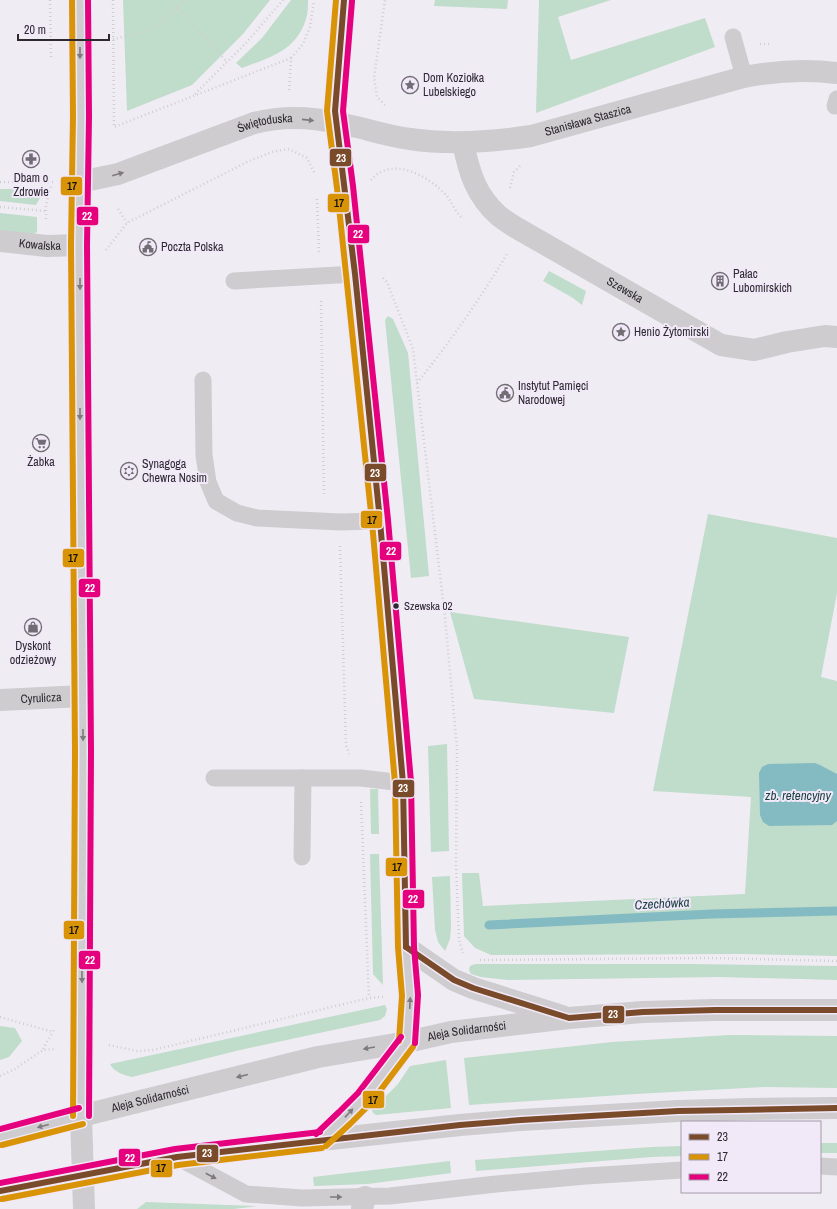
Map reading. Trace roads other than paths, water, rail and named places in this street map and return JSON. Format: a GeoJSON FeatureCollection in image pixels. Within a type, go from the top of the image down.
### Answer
{"type":"FeatureCollection","features":[{"type":"Feature","properties":{"kind":"street"},"geometry":{"type":"LineString","coordinates":[[80,0],[79,245],[81,654],[83,696],[81,912],[83,1047],[81,1116],[84,1209]]}},
{"type":"Feature","properties":{"kind":"street"},"geometry":{"type":"LineString","coordinates":[[321,1140],[364,1098],[407,1042],[410,996],[406,947],[403,783],[380,521],[355,274],[335,111],[344,0]]}},
{"type":"Feature","properties":{"kind":"street","name":"Stanisława Staszica"},"geometry":{"type":"LineString","coordinates":[[337,122],[410,139],[463,143],[497,141],[531,136],[744,77],[768,72],[816,70],[837,73]]}},
{"type":"Feature","properties":{"kind":"street","name":"Świętoduska"},"geometry":{"type":"LineString","coordinates":[[80,182],[118,174],[254,123],[288,118],[337,122]]}},
{"type":"Feature","properties":{"kind":"street","name":"Szewska"},"geometry":{"type":"LineString","coordinates":[[463,143],[469,170],[477,188],[488,205],[499,216],[515,227],[721,345],[754,350],[794,341],[826,336],[837,337]]}},
{"type":"Feature","properties":{"kind":"street","name":"Kowalska"},"geometry":{"type":"LineString","coordinates":[[0,241],[47,246],[79,245]]}},
{"type":"Feature","properties":{"kind":"street","name":"Cyrulicza"},"geometry":{"type":"LineString","coordinates":[[0,700],[83,696]]}},
{"type":"Feature","properties":{"kind":"street"},"geometry":{"type":"LineString","coordinates":[[406,947],[454,980],[473,988],[569,1018]]}},
{"type":"Feature","properties":{"kind":"street","name":"Aleja Solidarności"},"geometry":{"type":"LineString","coordinates":[[0,1137],[318,1057],[407,1042],[451,1032],[569,1018],[643,1012],[707,1010],[837,1010]]}},
{"type":"Feature","properties":{"kind":"street"},"geometry":{"type":"LineString","coordinates":[[0,1191],[177,1157],[483,1123],[604,1114],[751,1109],[837,1108]]}},
{"type":"Feature","properties":{"kind":"lane"},"geometry":{"type":"LineString","coordinates":[[733,37],[744,77]]}},
{"type":"Feature","properties":{"kind":"lane"},"geometry":{"type":"LineString","coordinates":[[234,281],[355,274]]}},
{"type":"Feature","properties":{"kind":"lane"},"geometry":{"type":"LineString","coordinates":[[203,380],[204,456],[208,482],[216,501],[236,513],[257,518],[324,522],[380,521]]}},
{"type":"Feature","properties":{"kind":"lane"},"geometry":{"type":"LineString","coordinates":[[214,778],[361,778],[403,783]]}},
{"type":"Feature","properties":{"kind":"lane"},"geometry":{"type":"LineString","coordinates":[[302,857],[303,778]]}},
{"type":"Feature","properties":{"kind":"lane"},"geometry":{"type":"LineString","coordinates":[[177,1157],[246,1194],[364,1203],[390,1196],[496,1184],[586,1176],[681,1170]]}},
{"type":"Feature","properties":{"kind":"lane"},"geometry":{"type":"LineString","coordinates":[[821,1166],[837,1167]]}},
{"type":"Feature","properties":{"kind":"water","name":"zb. retencyjny"},"geometry":{"type":"Polygon","coordinates":[[[815,763],[837,774],[837,821],[832,825],[769,826],[763,822],[760,815],[759,773],[762,767],[768,764],[815,763]]]}},
{"type":"Feature","properties":{"kind":"waterway","name":"Czechówka"},"geometry":{"type":"LineString","coordinates":[[489,925],[712,914],[837,911]]}},
{"type":"Feature","properties":{"kind":"place","name":"Dom Koziołka Lubelskiego"},"geometry":{"type":"Point","coordinates":[410,85]}},
{"type":"Feature","properties":{"kind":"place","name":"Dbam o Zdrowie"},"geometry":{"type":"Point","coordinates":[31,159]}},
{"type":"Feature","properties":{"kind":"place","name":"Poczta Polska"},"geometry":{"type":"Point","coordinates":[148,247]}},
{"type":"Feature","properties":{"kind":"place","name":"Pałac Lubomirskich"},"geometry":{"type":"Point","coordinates":[720,281]}},
{"type":"Feature","properties":{"kind":"place","name":"Henio Żytomirski"},"geometry":{"type":"Point","coordinates":[621,332]}},
{"type":"Feature","properties":{"kind":"place","name":"Instytut Pamięci Narodowej"},"geometry":{"type":"Point","coordinates":[505,393]}},
{"type":"Feature","properties":{"kind":"place","name":"Żabka"},"geometry":{"type":"Point","coordinates":[41,443]}},
{"type":"Feature","properties":{"kind":"place","name":"Synagoga Chewra Nosim"},"geometry":{"type":"Point","coordinates":[129,471]}},
{"type":"Feature","properties":{"kind":"place","name":"Szewska 02"},"geometry":{"type":"Point","coordinates":[396,606]}},
{"type":"Feature","properties":{"kind":"place","name":"Dyskont odzieżowy"},"geometry":{"type":"Point","coordinates":[33,627]}}]}
